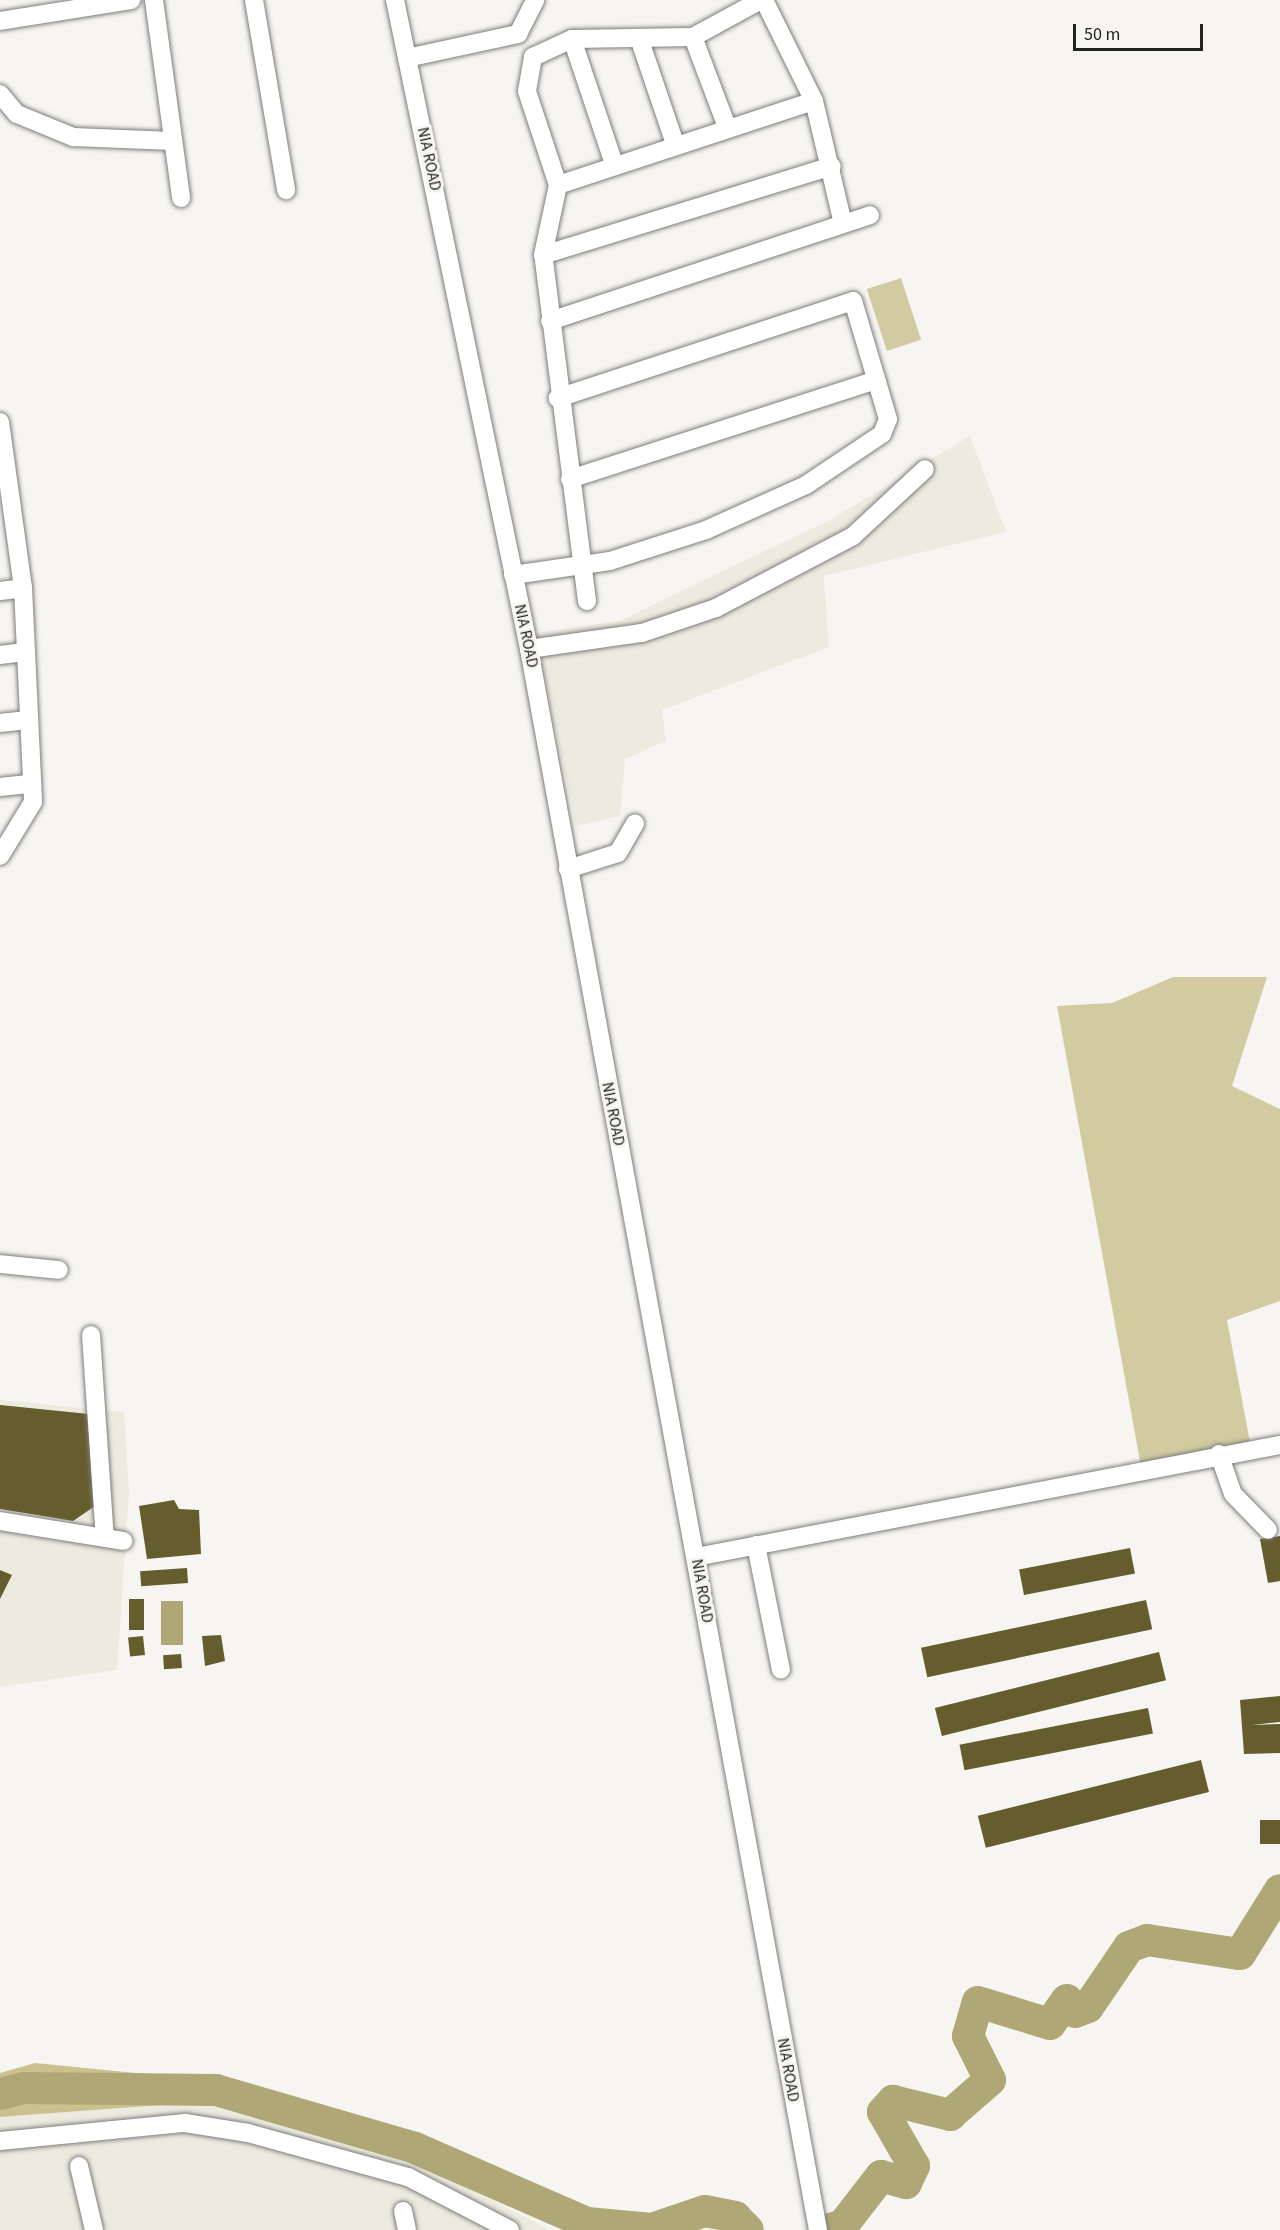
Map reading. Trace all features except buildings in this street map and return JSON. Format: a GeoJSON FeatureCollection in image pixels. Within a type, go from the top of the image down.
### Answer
{"type":"FeatureCollection","features":[{"type":"Feature","properties":{"kind":"street"},"geometry":{"type":"LineString","coordinates":[[0,21],[131,0]]}},
{"type":"Feature","properties":{"kind":"street"},"geometry":{"type":"LineString","coordinates":[[154,0],[181,198]]}},
{"type":"Feature","properties":{"kind":"street"},"geometry":{"type":"LineString","coordinates":[[254,0],[286,190]]}},
{"type":"Feature","properties":{"kind":"street","name":"NIA ROAD"},"geometry":{"type":"LineString","coordinates":[[395,0],[530,649],[568,868],[818,2230]]}},
{"type":"Feature","properties":{"kind":"street"},"geometry":{"type":"LineString","coordinates":[[407,58],[518,34],[534,0]]}},
{"type":"Feature","properties":{"kind":"street"},"geometry":{"type":"LineString","coordinates":[[586,601],[558,398],[543,255],[558,185],[527,91],[533,57],[572,39],[693,37],[763,0],[814,101],[832,166],[843,224]]}},
{"type":"Feature","properties":{"kind":"street"},"geometry":{"type":"LineString","coordinates":[[693,37],[728,127]]}},
{"type":"Feature","properties":{"kind":"street"},"geometry":{"type":"LineString","coordinates":[[639,38],[675,144]]}},
{"type":"Feature","properties":{"kind":"street"},"geometry":{"type":"LineString","coordinates":[[572,39],[614,164]]}},
{"type":"Feature","properties":{"kind":"street"},"geometry":{"type":"LineString","coordinates":[[0,94],[16,114],[73,137],[173,141]]}},
{"type":"Feature","properties":{"kind":"street"},"geometry":{"type":"LineString","coordinates":[[558,185],[614,164],[814,101]]}},
{"type":"Feature","properties":{"kind":"street"},"geometry":{"type":"LineString","coordinates":[[543,255],[832,166]]}},
{"type":"Feature","properties":{"kind":"street"},"geometry":{"type":"LineString","coordinates":[[550,321],[870,215]]}},
{"type":"Feature","properties":{"kind":"street"},"geometry":{"type":"LineString","coordinates":[[513,575],[581,566],[706,530],[806,485],[887,428],[853,301],[558,398]]}},
{"type":"Feature","properties":{"kind":"street"},"geometry":{"type":"LineString","coordinates":[[570,479],[876,380]]}},
{"type":"Feature","properties":{"kind":"street"},"geometry":{"type":"LineString","coordinates":[[0,422],[7,527],[23,588],[33,802],[0,856]]}},
{"type":"Feature","properties":{"kind":"street"},"geometry":{"type":"LineString","coordinates":[[530,649],[642,633],[716,608],[853,536],[925,469]]}},
{"type":"Feature","properties":{"kind":"street"},"geometry":{"type":"LineString","coordinates":[[0,591],[23,588]]}},
{"type":"Feature","properties":{"kind":"street"},"geometry":{"type":"LineString","coordinates":[[0,656],[25,652]]}},
{"type":"Feature","properties":{"kind":"street"},"geometry":{"type":"LineString","coordinates":[[0,723],[28,720]]}},
{"type":"Feature","properties":{"kind":"street"},"geometry":{"type":"LineString","coordinates":[[0,787],[31,784]]}},
{"type":"Feature","properties":{"kind":"street"},"geometry":{"type":"LineString","coordinates":[[568,868],[618,853],[634,824]]}},
{"type":"Feature","properties":{"kind":"street"},"geometry":{"type":"LineString","coordinates":[[0,1264],[59,1270]]}},
{"type":"Feature","properties":{"kind":"street"},"geometry":{"type":"LineString","coordinates":[[0,1521],[114,1540],[92,1335]]}},
{"type":"Feature","properties":{"kind":"street"},"geometry":{"type":"LineString","coordinates":[[696,1557],[1219,1454],[1280,1445]]}},
{"type":"Feature","properties":{"kind":"street"},"geometry":{"type":"LineString","coordinates":[[1219,1454],[1233,1494],[1268,1530]]}},
{"type":"Feature","properties":{"kind":"street"},"geometry":{"type":"LineString","coordinates":[[756,1545],[781,1670]]}},
{"type":"Feature","properties":{"kind":"street"},"geometry":{"type":"LineString","coordinates":[[0,2141],[185,2123],[248,2133],[408,2177],[510,2230]]}},
{"type":"Feature","properties":{"kind":"street"},"geometry":{"type":"LineString","coordinates":[[78,2166],[94,2230]]}},
{"type":"Feature","properties":{"kind":"street"},"geometry":{"type":"LineString","coordinates":[[403,2211],[407,2230]]}},
{"type":"Feature","properties":{"kind":"shaded area"},"geometry":{"type":"Polygon","coordinates":[[[901,278],[921,340],[887,351],[867,289],[901,278]]]}},
{"type":"Feature","properties":{"kind":"shaded area"},"geometry":{"type":"Polygon","coordinates":[[[970,436],[1006,532],[824,576],[829,647],[662,710],[666,741],[625,759],[620,816],[576,826],[536,633],[619,621],[832,519],[970,436]]]}},
{"type":"Feature","properties":{"kind":"shaded area"},"geometry":{"type":"Polygon","coordinates":[[[1173,977],[1267,977],[1232,1086],[1280,1109],[1280,1301],[1227,1320],[1252,1453],[1142,1472],[1057,1006],[1112,1003],[1173,977]]]}},
{"type":"Feature","properties":{"kind":"shaded area"},"geometry":{"type":"Polygon","coordinates":[[[0,1400],[124,1412],[129,1492],[117,1670],[0,1687],[0,1400]]]}},
{"type":"Feature","properties":{"kind":"shaded area"},"geometry":{"type":"Polygon","coordinates":[[[161,1601],[183,1601],[183,1645],[161,1645],[161,1601]]]}},
{"type":"Feature","properties":{"kind":"shaded area"},"geometry":{"type":"Polygon","coordinates":[[[35,2063],[206,2080],[201,2102],[0,2117],[0,2073],[35,2063]]]}},
{"type":"Feature","properties":{"kind":"shaded area"},"geometry":{"type":"Polygon","coordinates":[[[201,2102],[399,2154],[551,2230],[0,2230],[0,2117],[201,2102]]]}},
{"type":"Feature","properties":{"kind":"waterway"},"geometry":{"type":"LineString","coordinates":[[828,2230],[843,2225],[881,2176],[906,2183],[914,2166],[883,2112],[893,2101],[950,2115],[990,2080],[968,2036],[978,2002],[1050,2024],[1067,2000],[1075,2012],[1088,2007],[1129,1947],[1147,1940],[1240,1954],[1280,1890]]}},
{"type":"Feature","properties":{"kind":"waterway"},"geometry":{"type":"LineString","coordinates":[[0,2094],[24,2088],[216,2090],[415,2148],[587,2223],[652,2229],[705,2211],[735,2217],[748,2230]]}}]}
